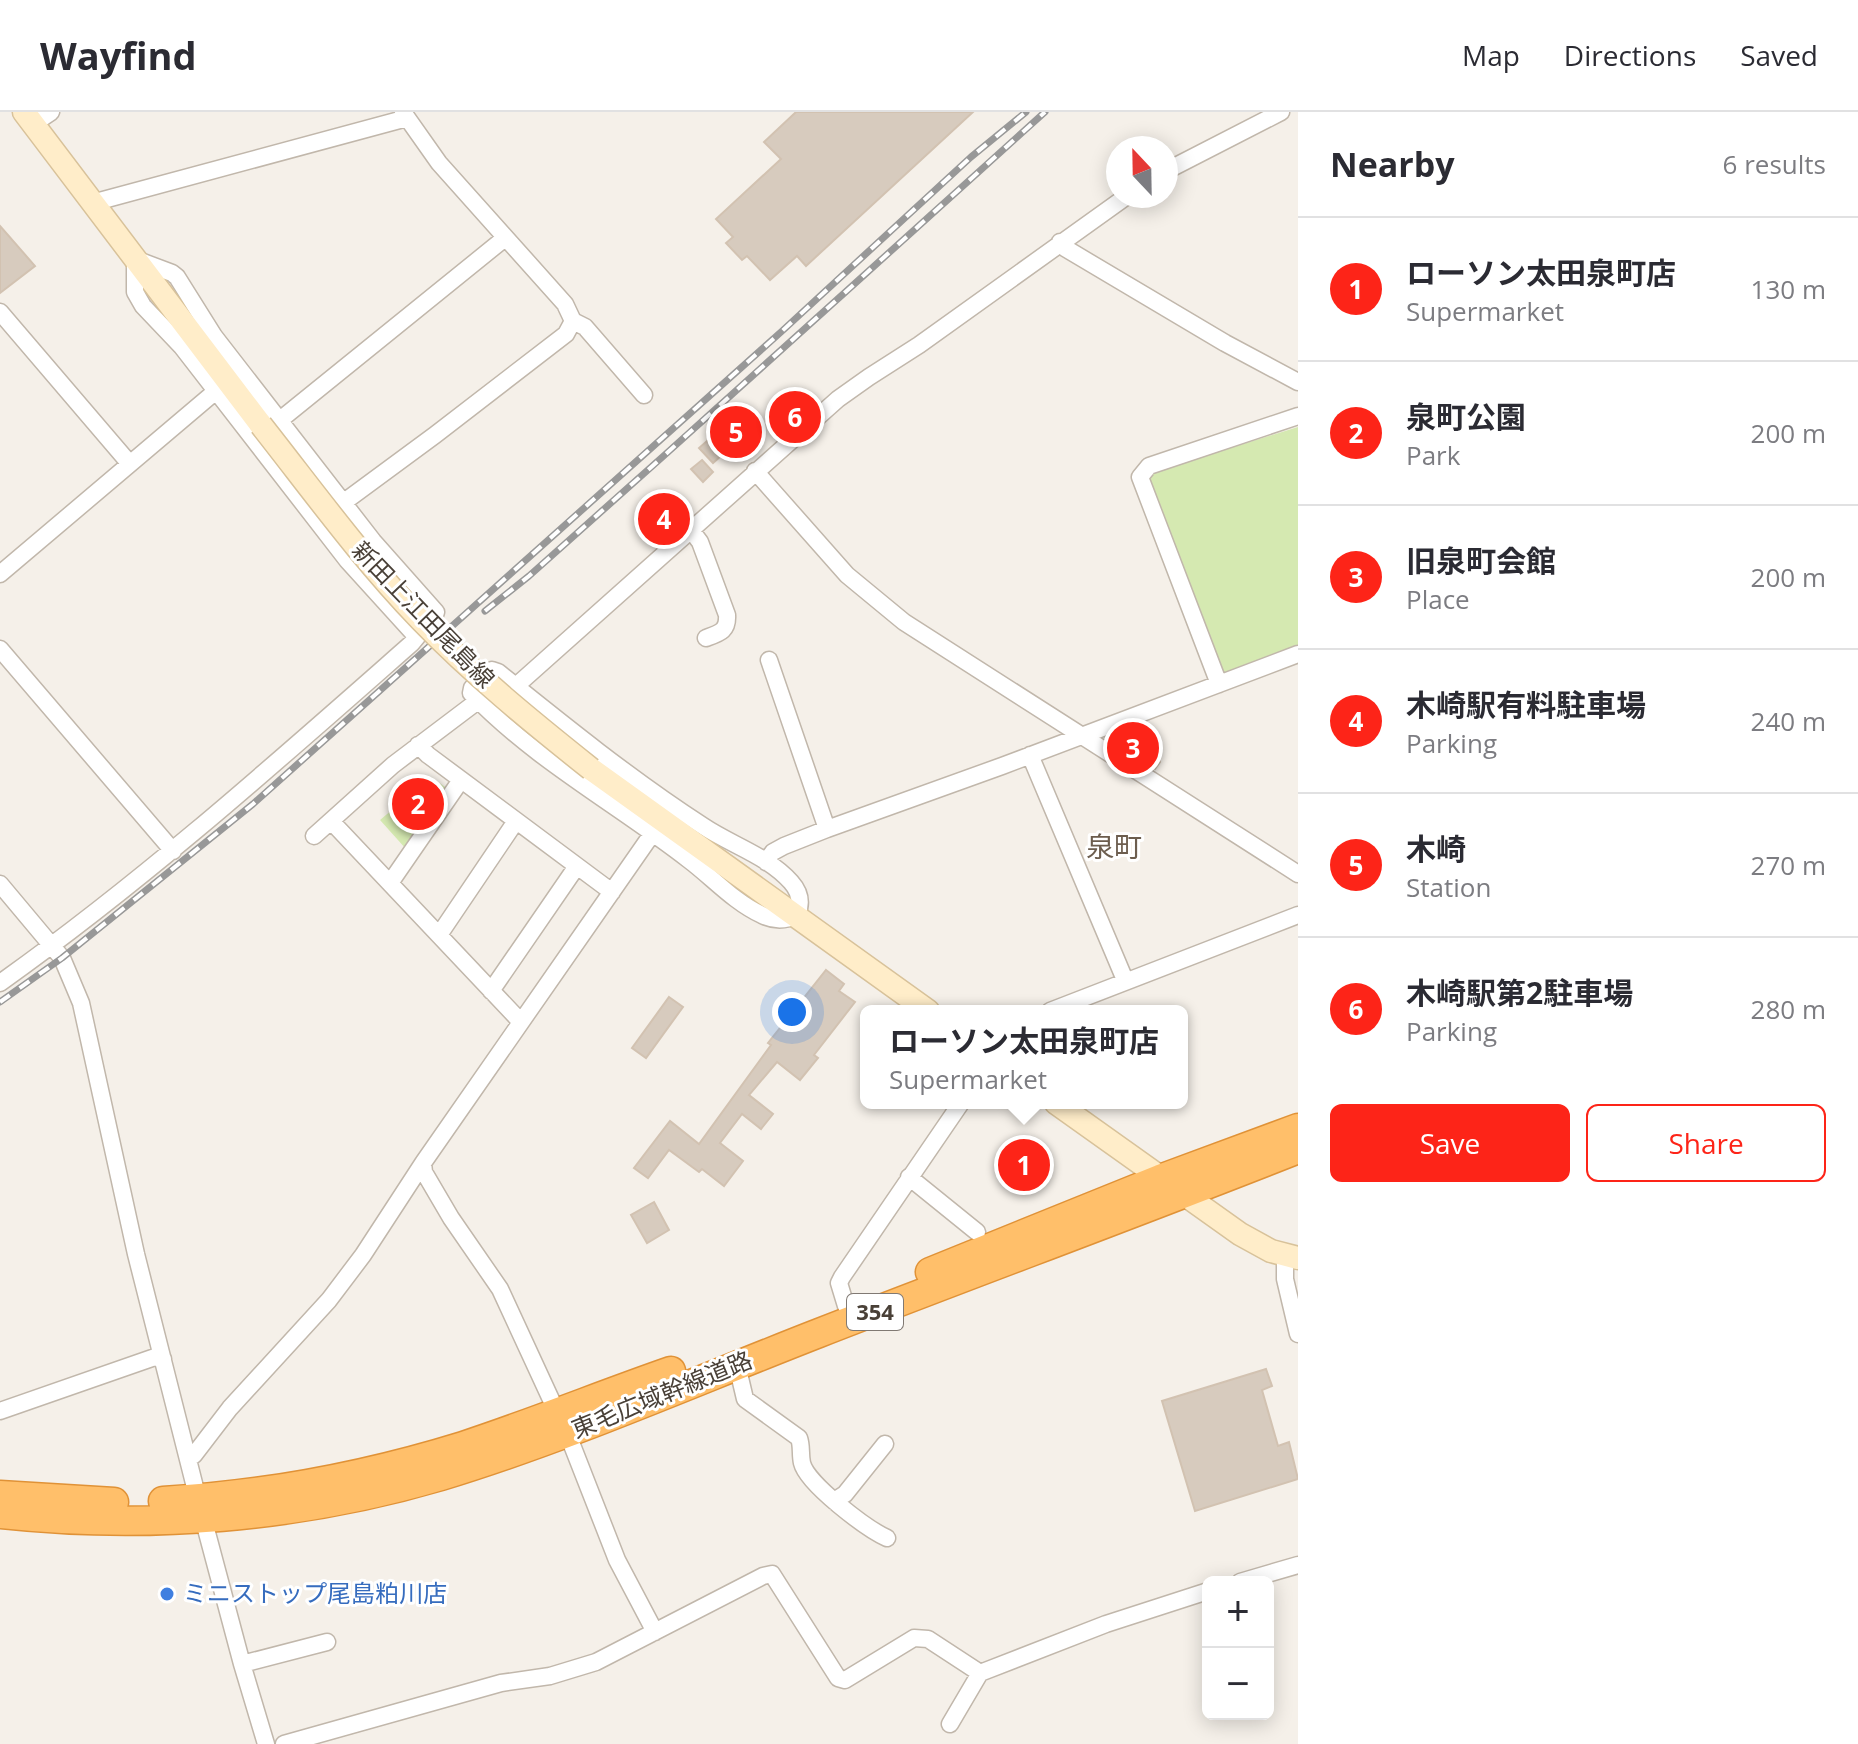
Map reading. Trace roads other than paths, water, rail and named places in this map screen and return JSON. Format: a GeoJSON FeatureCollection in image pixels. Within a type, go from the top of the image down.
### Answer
{"type":"FeatureCollection","features":[{"type":"Feature","properties":{"kind":"highway","name":"東毛広域幹線道路"},"geometry":{"type":"LineString","coordinates":[[562,1423],[654,1398],[737,1365],[1172,1186],[1298,1128]]}},
{"type":"Feature","properties":{"kind":"highway","name":"東毛広域幹線道路"},"geometry":{"type":"LineString","coordinates":[[0,1500],[200,1509],[291,1508],[370,1494],[439,1477],[846,1306],[1172,1186],[1298,1149]]}},
{"type":"Feature","properties":{"kind":"main road","name":"新田上江田尾島線"},"geometry":{"type":"LineString","coordinates":[[36,116],[92,203],[270,423],[359,550],[424,623],[501,696],[591,769],[920,1005]]}},
{"type":"Feature","properties":{"kind":"main road"},"geometry":{"type":"LineString","coordinates":[[1064,1109],[1240,1234],[1292,1257]]}},
{"type":"Feature","properties":{"kind":"street"},"geometry":{"type":"LineString","coordinates":[[1178,165],[1281,112]]}},
{"type":"Feature","properties":{"kind":"street"},"geometry":{"type":"LineString","coordinates":[[92,203],[405,115],[439,163],[565,304],[573,321],[585,327],[644,395]]}},
{"type":"Feature","properties":{"kind":"street"},"geometry":{"type":"LineString","coordinates":[[516,686],[838,399],[919,345],[1110,208]]}},
{"type":"Feature","properties":{"kind":"street"},"geometry":{"type":"LineString","coordinates":[[270,423],[505,238]]}},
{"type":"Feature","properties":{"kind":"street"},"geometry":{"type":"LineString","coordinates":[[1060,242],[1065,248],[1212,335],[1298,382]]}},
{"type":"Feature","properties":{"kind":"street"},"geometry":{"type":"LineString","coordinates":[[0,983],[53,946],[173,851],[401,653],[416,636],[436,612],[344,503],[270,423],[177,277],[135,259],[135,292],[143,306],[182,347],[377,596],[416,636]]}},
{"type":"Feature","properties":{"kind":"street"},"geometry":{"type":"LineString","coordinates":[[0,312],[130,464]]}},
{"type":"Feature","properties":{"kind":"street"},"geometry":{"type":"LineString","coordinates":[[317,522],[566,334],[573,321]]}},
{"type":"Feature","properties":{"kind":"street"},"geometry":{"type":"LineString","coordinates":[[0,574],[216,391]]}},
{"type":"Feature","properties":{"kind":"street"},"geometry":{"type":"LineString","coordinates":[[1219,684],[1140,477],[1149,466],[1298,416]]}},
{"type":"Feature","properties":{"kind":"street"},"geometry":{"type":"LineString","coordinates":[[755,471],[847,575],[893,613],[938,645],[1298,874]]}},
{"type":"Feature","properties":{"kind":"street"},"geometry":{"type":"LineString","coordinates":[[691,530],[700,542],[727,615],[728,625],[723,631],[706,638]]}},
{"type":"Feature","properties":{"kind":"street"},"geometry":{"type":"LineString","coordinates":[[0,649],[173,851]]}},
{"type":"Feature","properties":{"kind":"street"},"geometry":{"type":"LineString","coordinates":[[766,862],[773,852],[784,846],[827,829],[1298,654]]}},
{"type":"Feature","properties":{"kind":"street"},"geometry":{"type":"LineString","coordinates":[[769,660],[827,829]]}},
{"type":"Feature","properties":{"kind":"street"},"geometry":{"type":"LineString","coordinates":[[492,670],[516,686],[577,735],[704,827],[783,873],[797,891],[800,906],[797,915],[785,920],[768,918],[726,891],[690,860],[529,745],[471,693],[472,688],[492,670]]}},
{"type":"Feature","properties":{"kind":"street"},"geometry":{"type":"LineString","coordinates":[[314,836],[418,745],[479,700]]}},
{"type":"Feature","properties":{"kind":"street"},"geometry":{"type":"LineString","coordinates":[[418,745],[612,892]]}},
{"type":"Feature","properties":{"kind":"street"},"geometry":{"type":"LineString","coordinates":[[1030,755],[1125,980]]}},
{"type":"Feature","properties":{"kind":"street"},"geometry":{"type":"LineString","coordinates":[[390,883],[461,780]]}},
{"type":"Feature","properties":{"kind":"street"},"geometry":{"type":"LineString","coordinates":[[331,821],[521,1022]]}},
{"type":"Feature","properties":{"kind":"street"},"geometry":{"type":"LineString","coordinates":[[439,935],[516,821]]}},
{"type":"Feature","properties":{"kind":"street"},"geometry":{"type":"LineString","coordinates":[[188,1458],[194,1455],[230,1408],[329,1300],[363,1255],[423,1163],[652,834]]}},
{"type":"Feature","properties":{"kind":"street"},"geometry":{"type":"LineString","coordinates":[[491,991],[577,866]]}},
{"type":"Feature","properties":{"kind":"street"},"geometry":{"type":"LineString","coordinates":[[0,884],[53,946],[66,967],[81,1003],[136,1254],[200,1509],[266,1744]]}},
{"type":"Feature","properties":{"kind":"street"},"geometry":{"type":"LineString","coordinates":[[1065,1005],[1298,915]]}},
{"type":"Feature","properties":{"kind":"street"},"geometry":{"type":"LineString","coordinates":[[846,1306],[839,1283],[957,1109]]}},
{"type":"Feature","properties":{"kind":"street"},"geometry":{"type":"LineString","coordinates":[[423,1163],[424,1172],[451,1218],[500,1289],[562,1423],[617,1560],[655,1632]]}},
{"type":"Feature","properties":{"kind":"street"},"geometry":{"type":"LineString","coordinates":[[909,1177],[977,1232]]}},
{"type":"Feature","properties":{"kind":"street"},"geometry":{"type":"LineString","coordinates":[[1292,1257],[1285,1279],[1298,1334]]}},
{"type":"Feature","properties":{"kind":"street"},"geometry":{"type":"LineString","coordinates":[[0,1411],[155,1357],[163,1359]]}},
{"type":"Feature","properties":{"kind":"street"},"geometry":{"type":"LineString","coordinates":[[737,1365],[745,1399],[799,1438],[804,1468],[834,1501],[887,1538]]}},
{"type":"Feature","properties":{"kind":"street"},"geometry":{"type":"LineString","coordinates":[[834,1501],[845,1494],[885,1444]]}},
{"type":"Feature","properties":{"kind":"street"},"geometry":{"type":"LineString","coordinates":[[1260,1576],[1298,1565]]}},
{"type":"Feature","properties":{"kind":"street"},"geometry":{"type":"LineString","coordinates":[[284,1744],[501,1683],[550,1676],[596,1662],[772,1574],[838,1678],[845,1680],[914,1638],[921,1637],[980,1673]]}},
{"type":"Feature","properties":{"kind":"street"},"geometry":{"type":"LineString","coordinates":[[950,1724],[980,1673],[1106,1624],[1202,1593]]}},
{"type":"Feature","properties":{"kind":"street"},"geometry":{"type":"LineString","coordinates":[[242,1664],[327,1642]]}},
{"type":"Feature","properties":{"kind":"railway"},"geometry":{"type":"LineString","coordinates":[[0,1002],[62,958],[253,804],[781,332],[971,157],[1026,112]]}},
{"type":"Feature","properties":{"kind":"railway"},"geometry":{"type":"LineString","coordinates":[[485,611],[529,576],[1045,112]]}},
{"type":"Feature","properties":{"kind":"place","name":"木崎駅第2駐車場"},"geometry":{"type":"Point","coordinates":[795,417]}},
{"type":"Feature","properties":{"kind":"place","name":"木崎"},"geometry":{"type":"Point","coordinates":[736,432]}},
{"type":"Feature","properties":{"kind":"place","name":"木崎駅有料駐車場"},"geometry":{"type":"Point","coordinates":[664,519]}},
{"type":"Feature","properties":{"kind":"place","name":"旧泉町会館"},"geometry":{"type":"Point","coordinates":[1133,748]}},
{"type":"Feature","properties":{"kind":"place","name":"泉町公園"},"geometry":{"type":"Point","coordinates":[418,804]}},
{"type":"Feature","properties":{"kind":"place","name":"ローソン太田泉町店"},"geometry":{"type":"Point","coordinates":[1024,1165]}},
{"type":"Feature","properties":{"kind":"place","name":"ミニストップ尾島粕川店"},"geometry":{"type":"Point","coordinates":[167,1594]}},
{"type":"Feature","properties":{"kind":"district","name":"泉町"},"geometry":{"type":"Point","coordinates":[1114,847]}}]}
